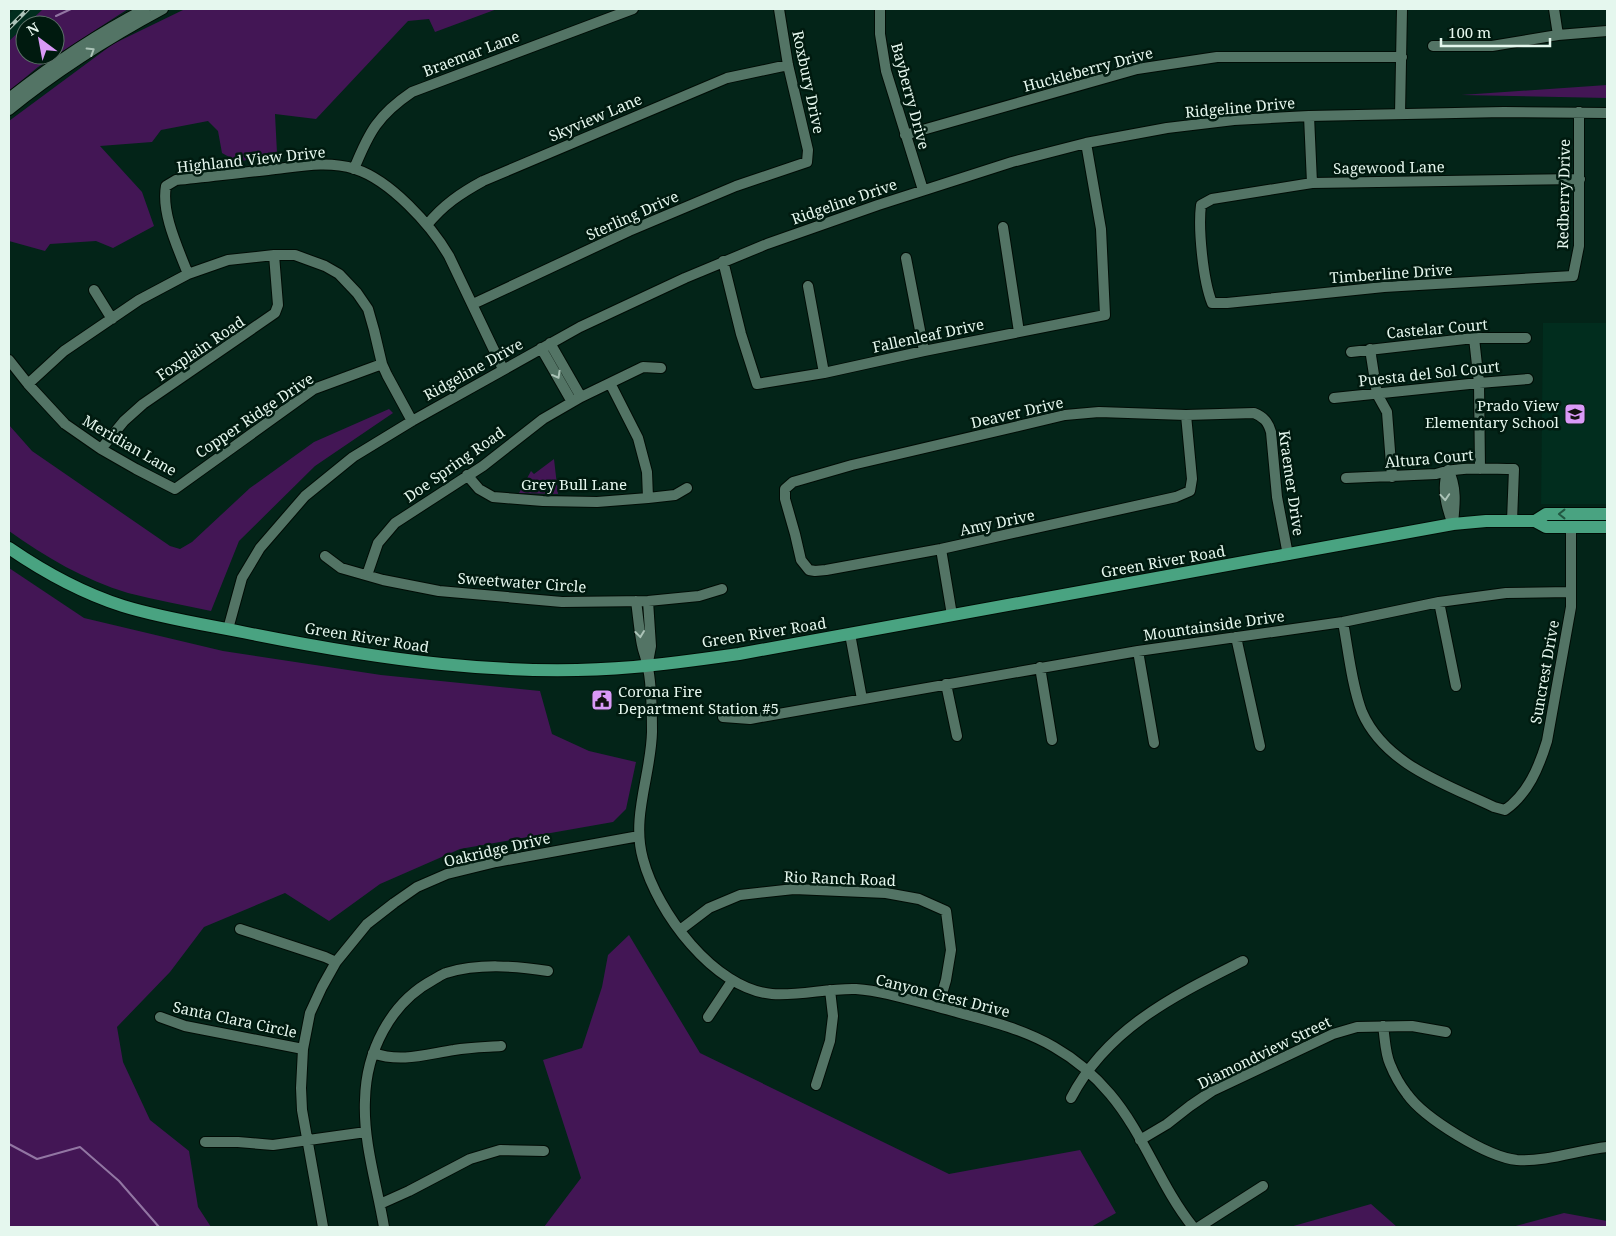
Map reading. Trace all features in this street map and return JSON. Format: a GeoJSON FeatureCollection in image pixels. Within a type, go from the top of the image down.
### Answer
{"type":"FeatureCollection","features":[{"type":"Feature","properties":{"kind":"main road","name":"Green River Road"},"geometry":{"type":"LineString","coordinates":[[1535,521],[1546,514],[1607,514]]}},
{"type":"Feature","properties":{"kind":"main road"},"geometry":{"type":"LineString","coordinates":[[1571,527],[1590,514]]}},
{"type":"Feature","properties":{"kind":"main road","name":"Green River Road"},"geometry":{"type":"LineString","coordinates":[[9,548],[42,570],[70,584],[122,605],[161,616],[356,654],[402,661],[536,670],[648,666],[739,654],[1453,524],[1512,520],[1535,521],[1546,526],[1607,527]]}},
{"type":"Feature","properties":{"kind":"street"},"geometry":{"type":"LineString","coordinates":[[9,98],[82,46],[144,9]]}},
{"type":"Feature","properties":{"kind":"street"},"geometry":{"type":"LineString","coordinates":[[9,110],[55,74],[126,29],[163,9]]}},
{"type":"Feature","properties":{"kind":"street","name":"Braemar Lane"},"geometry":{"type":"LineString","coordinates":[[354,169],[366,139],[375,124],[393,105],[412,92],[633,9]]}},
{"type":"Feature","properties":{"kind":"street","name":"Roxbury Drive"},"geometry":{"type":"LineString","coordinates":[[779,9],[788,65],[808,150],[807,162]]}},
{"type":"Feature","properties":{"kind":"street","name":"Bayberry Drive"},"geometry":{"type":"LineString","coordinates":[[880,9],[880,34],[886,71],[923,190]]}},
{"type":"Feature","properties":{"kind":"street"},"geometry":{"type":"LineString","coordinates":[[1400,114],[1402,9]]}},
{"type":"Feature","properties":{"kind":"street"},"geometry":{"type":"LineString","coordinates":[[1554,9],[1558,35]]}},
{"type":"Feature","properties":{"kind":"street"},"geometry":{"type":"LineString","coordinates":[[1433,46],[1492,46],[1558,35],[1607,31]]}},
{"type":"Feature","properties":{"kind":"street","name":"Huckleberry Drive"},"geometry":{"type":"LineString","coordinates":[[905,135],[1137,69],[1217,57],[1402,57]]}},
{"type":"Feature","properties":{"kind":"street","name":"Skyview Lane"},"geometry":{"type":"LineString","coordinates":[[427,225],[438,211],[457,196],[483,181],[727,78],[788,65]]}},
{"type":"Feature","properties":{"kind":"street","name":"Redberry Drive"},"geometry":{"type":"LineString","coordinates":[[1573,276],[1579,246],[1579,112]]}},
{"type":"Feature","properties":{"kind":"street","name":"Ridgeline Drive"},"geometry":{"type":"LineString","coordinates":[[228,629],[242,578],[260,548],[305,496],[353,457],[545,345],[626,304],[723,262],[814,227],[1012,162],[1086,143],[1167,128],[1224,121],[1309,116],[1607,113]]}},
{"type":"Feature","properties":{"kind":"street"},"geometry":{"type":"LineString","coordinates":[[1309,116],[1312,183]]}},
{"type":"Feature","properties":{"kind":"street","name":"Fallenleaf Drive"},"geometry":{"type":"LineString","coordinates":[[723,262],[741,334],[757,384],[824,373],[924,350],[1106,315],[1102,229],[1086,143]]}},
{"type":"Feature","properties":{"kind":"street","name":"Sterling Drive"},"geometry":{"type":"LineString","coordinates":[[473,304],[629,231],[736,186],[807,162]]}},
{"type":"Feature","properties":{"kind":"street","name":"Highland View Drive"},"geometry":{"type":"LineString","coordinates":[[188,274],[171,232],[164,195],[166,186],[176,180],[326,164],[354,169],[372,176],[394,194],[427,225],[440,241],[450,256],[503,369]]}},
{"type":"Feature","properties":{"kind":"street","name":"Sagewood Lane"},"geometry":{"type":"LineString","coordinates":[[1212,303],[1207,289],[1200,218],[1201,205],[1212,199],[1312,183],[1580,179]]}},
{"type":"Feature","properties":{"kind":"street"},"geometry":{"type":"LineString","coordinates":[[1003,227],[1018,332]]}},
{"type":"Feature","properties":{"kind":"street"},"geometry":{"type":"LineString","coordinates":[[28,384],[64,351],[139,300],[188,274],[228,260],[274,255],[295,256],[325,266],[339,274],[368,309],[382,364],[412,421]]}},
{"type":"Feature","properties":{"kind":"street","name":"Foxplain Road"},"geometry":{"type":"LineString","coordinates":[[101,449],[124,421],[143,404],[275,313],[278,305],[274,255]]}},
{"type":"Feature","properties":{"kind":"street"},"geometry":{"type":"LineString","coordinates":[[906,258],[924,350]]}},
{"type":"Feature","properties":{"kind":"street","name":"Timberline Drive"},"geometry":{"type":"LineString","coordinates":[[1212,303],[1384,287],[1573,276]]}},
{"type":"Feature","properties":{"kind":"street"},"geometry":{"type":"LineString","coordinates":[[808,286],[824,373]]}},
{"type":"Feature","properties":{"kind":"street"},"geometry":{"type":"LineString","coordinates":[[94,290],[112,319]]}},
{"type":"Feature","properties":{"kind":"street"},"geometry":{"type":"LineString","coordinates":[[1474,338],[1479,383],[1480,469]]}},
{"type":"Feature","properties":{"kind":"street","name":"Castelar Court"},"geometry":{"type":"LineString","coordinates":[[1351,352],[1474,338],[1526,338]]}},
{"type":"Feature","properties":{"kind":"street"},"geometry":{"type":"LineString","coordinates":[[545,345],[576,400]]}},
{"type":"Feature","properties":{"kind":"street"},"geometry":{"type":"LineString","coordinates":[[1370,350],[1377,394],[1387,412],[1392,477]]}},
{"type":"Feature","properties":{"kind":"street","name":"Meridian Lane"},"geometry":{"type":"LineString","coordinates":[[9,360],[28,384],[65,424],[136,470],[175,489]]}},
{"type":"Feature","properties":{"kind":"street","name":"Copper Ridge Drive"},"geometry":{"type":"LineString","coordinates":[[175,489],[314,389],[382,364]]}},
{"type":"Feature","properties":{"kind":"street","name":"Doe Spring Road"},"geometry":{"type":"LineString","coordinates":[[367,575],[378,543],[395,523],[483,466],[543,419],[576,400],[643,367],[661,368]]}},
{"type":"Feature","properties":{"kind":"street","name":"Puesta del Sol Court"},"geometry":{"type":"LineString","coordinates":[[1334,398],[1528,379]]}},
{"type":"Feature","properties":{"kind":"street"},"geometry":{"type":"LineString","coordinates":[[610,383],[638,438],[647,472],[648,498]]}},
{"type":"Feature","properties":{"kind":"street","name":"Deaver Drive"},"geometry":{"type":"LineString","coordinates":[[809,570],[801,560],[784,499],[785,489],[792,482],[852,465],[1065,415],[1098,412],[1186,415],[1254,412],[1263,416]]}},
{"type":"Feature","properties":{"kind":"street","name":"Amy Drive"},"geometry":{"type":"LineString","coordinates":[[809,570],[826,570],[940,549],[1176,497],[1190,491],[1192,479],[1186,415]]}},
{"type":"Feature","properties":{"kind":"street","name":"Kraemer Drive"},"geometry":{"type":"LineString","coordinates":[[1263,416],[1271,432],[1277,497],[1288,555]]}},
{"type":"Feature","properties":{"kind":"street","name":"Altura Court"},"geometry":{"type":"LineString","coordinates":[[1346,478],[1436,474],[1448,470],[1514,468],[1512,520]]}},
{"type":"Feature","properties":{"kind":"street"},"geometry":{"type":"LineString","coordinates":[[1448,470],[1453,479],[1455,506],[1453,524]]}},
{"type":"Feature","properties":{"kind":"street","name":"Grey Bull Lane"},"geometry":{"type":"LineString","coordinates":[[467,475],[479,489],[493,498],[597,502],[675,495],[688,488]]}},
{"type":"Feature","properties":{"kind":"street","name":"Suncrest Drive"},"geometry":{"type":"LineString","coordinates":[[1343,622],[1358,700],[1362,712],[1374,733],[1394,754],[1410,766],[1494,807],[1505,810],[1515,803],[1532,780],[1547,741],[1569,622],[1571,527]]}},
{"type":"Feature","properties":{"kind":"street"},"geometry":{"type":"LineString","coordinates":[[940,549],[952,615]]}},
{"type":"Feature","properties":{"kind":"street","name":"Sweetwater Circle"},"geometry":{"type":"LineString","coordinates":[[326,556],[341,568],[383,580],[439,591],[562,602],[648,601],[699,596],[722,589]]}},
{"type":"Feature","properties":{"kind":"street","name":"Mountainside Drive"},"geometry":{"type":"LineString","coordinates":[[724,717],[750,719],[1040,667],[1343,622],[1439,602],[1506,593],[1571,592]]}},
{"type":"Feature","properties":{"kind":"street","name":"Canyon Crest Drive"},"geometry":{"type":"LineString","coordinates":[[636,601],[642,647],[648,666],[652,714],[651,744],[643,791],[639,836],[642,857],[656,895],[680,930],[704,959],[732,981],[753,990],[773,994],[856,989],[880,992],[1031,1034],[1065,1054],[1088,1071],[1112,1096],[1140,1140],[1174,1200],[1193,1227]]}},
{"type":"Feature","properties":{"kind":"street","name":"Canyon Crest Drive"},"geometry":{"type":"LineString","coordinates":[[648,601],[651,646],[648,666]]}},
{"type":"Feature","properties":{"kind":"street"},"geometry":{"type":"LineString","coordinates":[[1439,602],[1456,686]]}},
{"type":"Feature","properties":{"kind":"street"},"geometry":{"type":"LineString","coordinates":[[850,634],[862,699]]}},
{"type":"Feature","properties":{"kind":"street"},"geometry":{"type":"LineString","coordinates":[[1236,637],[1260,746]]}},
{"type":"Feature","properties":{"kind":"street"},"geometry":{"type":"LineString","coordinates":[[1138,651],[1154,743]]}},
{"type":"Feature","properties":{"kind":"street"},"geometry":{"type":"LineString","coordinates":[[1040,667],[1052,740]]}},
{"type":"Feature","properties":{"kind":"street"},"geometry":{"type":"LineString","coordinates":[[946,684],[957,736]]}},
{"type":"Feature","properties":{"kind":"street","name":"Oakridge Drive"},"geometry":{"type":"LineString","coordinates":[[323,1227],[302,1110],[301,1088],[303,1049],[310,1013],[336,962],[367,924],[394,902],[417,887],[447,874],[496,862],[639,836]]}},
{"type":"Feature","properties":{"kind":"street","name":"Rio Ranch Road"},"geometry":{"type":"LineString","coordinates":[[680,930],[709,908],[740,895],[794,889],[886,893],[919,899],[946,911],[952,950],[938,1007]]}},
{"type":"Feature","properties":{"kind":"street"},"geometry":{"type":"LineString","coordinates":[[240,928],[336,962]]}},
{"type":"Feature","properties":{"kind":"street"},"geometry":{"type":"LineString","coordinates":[[1072,1098],[1079,1084],[1099,1056],[1128,1028],[1164,1002],[1243,961]]}},
{"type":"Feature","properties":{"kind":"street"},"geometry":{"type":"LineString","coordinates":[[384,1227],[366,1132],[364,1100],[366,1074],[383,1029],[400,1005],[420,987],[445,973],[473,968],[512,966],[548,971]]}},
{"type":"Feature","properties":{"kind":"street"},"geometry":{"type":"LineString","coordinates":[[708,1017],[732,981]]}},
{"type":"Feature","properties":{"kind":"street"},"geometry":{"type":"LineString","coordinates":[[816,1085],[830,1041],[833,1016],[830,990]]}},
{"type":"Feature","properties":{"kind":"street","name":"Santa Clara Circle"},"geometry":{"type":"LineString","coordinates":[[160,1017],[185,1026],[303,1049]]}},
{"type":"Feature","properties":{"kind":"street","name":"Diamondview Street"},"geometry":{"type":"LineString","coordinates":[[1140,1140],[1167,1124],[1212,1092],[1333,1034],[1357,1026],[1412,1026],[1446,1032]]}},
{"type":"Feature","properties":{"kind":"street"},"geometry":{"type":"LineString","coordinates":[[1383,1026],[1389,1063],[1406,1094],[1419,1108],[1476,1146],[1496,1155],[1517,1160],[1541,1159],[1607,1147]]}},
{"type":"Feature","properties":{"kind":"street"},"geometry":{"type":"LineString","coordinates":[[373,1053],[386,1057],[408,1058],[456,1050],[502,1046]]}},
{"type":"Feature","properties":{"kind":"street"},"geometry":{"type":"LineString","coordinates":[[204,1142],[273,1145],[366,1132]]}},
{"type":"Feature","properties":{"kind":"street"},"geometry":{"type":"LineString","coordinates":[[380,1204],[410,1191],[470,1159],[500,1150],[544,1151]]}},
{"type":"Feature","properties":{"kind":"street"},"geometry":{"type":"LineString","coordinates":[[1200,1227],[1263,1186]]}},
{"type":"Feature","properties":{"kind":"shaded area"},"geometry":{"type":"Polygon","coordinates":[[[14,9],[43,9],[37,15],[15,15],[15,35],[9,41],[9,14],[14,9]]]}},
{"type":"Feature","properties":{"kind":"shaded area"},"geometry":{"type":"Polygon","coordinates":[[[43,9],[128,9],[65,50],[65,15],[37,15],[43,9]]]}},
{"type":"Feature","properties":{"kind":"shaded area"},"geometry":{"type":"Polygon","coordinates":[[[185,9],[497,9],[435,32],[429,19],[408,21],[316,119],[275,114],[277,153],[238,162],[222,153],[218,131],[208,121],[161,130],[152,142],[100,146],[142,192],[154,226],[113,248],[96,241],[50,244],[45,251],[9,241],[9,121],[113,44],[185,9]]]}},
{"type":"Feature","properties":{"kind":"shaded area"},"geometry":{"type":"Polygon","coordinates":[[[15,35],[15,65],[41,65],[9,91],[9,41],[15,35]]]}},
{"type":"Feature","properties":{"kind":"shaded area"},"geometry":{"type":"Polygon","coordinates":[[[1607,85],[1607,98],[1461,95],[1607,85]]]}},
{"type":"Feature","properties":{"kind":"shaded area","name":"Prado View Elementary School"},"geometry":{"type":"Polygon","coordinates":[[[1543,323],[1607,323],[1607,504],[1541,504],[1543,323]]]}},
{"type":"Feature","properties":{"kind":"shaded area"},"geometry":{"type":"Polygon","coordinates":[[[389,409],[393,413],[315,466],[239,541],[211,611],[112,588],[81,575],[51,559],[9,531],[9,425],[32,451],[170,546],[180,549],[192,542],[250,488],[314,442],[389,409]]]}},
{"type":"Feature","properties":{"kind":"shaded area"},"geometry":{"type":"Polygon","coordinates":[[[554,459],[558,494],[519,493],[531,471],[534,474],[554,459]]]}},
{"type":"Feature","properties":{"kind":"shaded area"},"geometry":{"type":"Polygon","coordinates":[[[9,568],[84,618],[223,651],[381,675],[540,691],[552,734],[589,751],[636,762],[626,809],[613,822],[460,849],[380,884],[329,921],[285,893],[204,927],[170,972],[117,1027],[123,1062],[150,1120],[189,1151],[198,1207],[211,1227],[9,1227],[9,568]]]}},
{"type":"Feature","properties":{"kind":"shaded area"},"geometry":{"type":"Polygon","coordinates":[[[629,935],[700,1053],[949,1174],[1080,1150],[1116,1213],[1091,1227],[544,1227],[581,1178],[543,1060],[582,1048],[602,987],[608,955],[629,935]]]}},
{"type":"Feature","properties":{"kind":"shaded area"},"geometry":{"type":"Polygon","coordinates":[[[1371,1204],[1397,1227],[1290,1227],[1371,1204]]]}},
{"type":"Feature","properties":{"kind":"shaded area"},"geometry":{"type":"Polygon","coordinates":[[[1564,1213],[1607,1221],[1607,1227],[1512,1227],[1564,1213]]]}},
{"type":"Feature","properties":{"kind":"waterway"},"geometry":{"type":"LineString","coordinates":[[58,15],[71,9]]}},
{"type":"Feature","properties":{"kind":"waterway"},"geometry":{"type":"LineString","coordinates":[[9,1144],[37,1159],[80,1147],[119,1181],[159,1227]]}},
{"type":"Feature","properties":{"kind":"railway"},"geometry":{"type":"LineString","coordinates":[[9,28],[28,9]]}},
{"type":"Feature","properties":{"kind":"place","name":"Prado View Elementary School"},"geometry":{"type":"Point","coordinates":[1575,414]}},
{"type":"Feature","properties":{"kind":"place","name":"Corona Fire Department Station #5"},"geometry":{"type":"Point","coordinates":[602,700]}}]}
